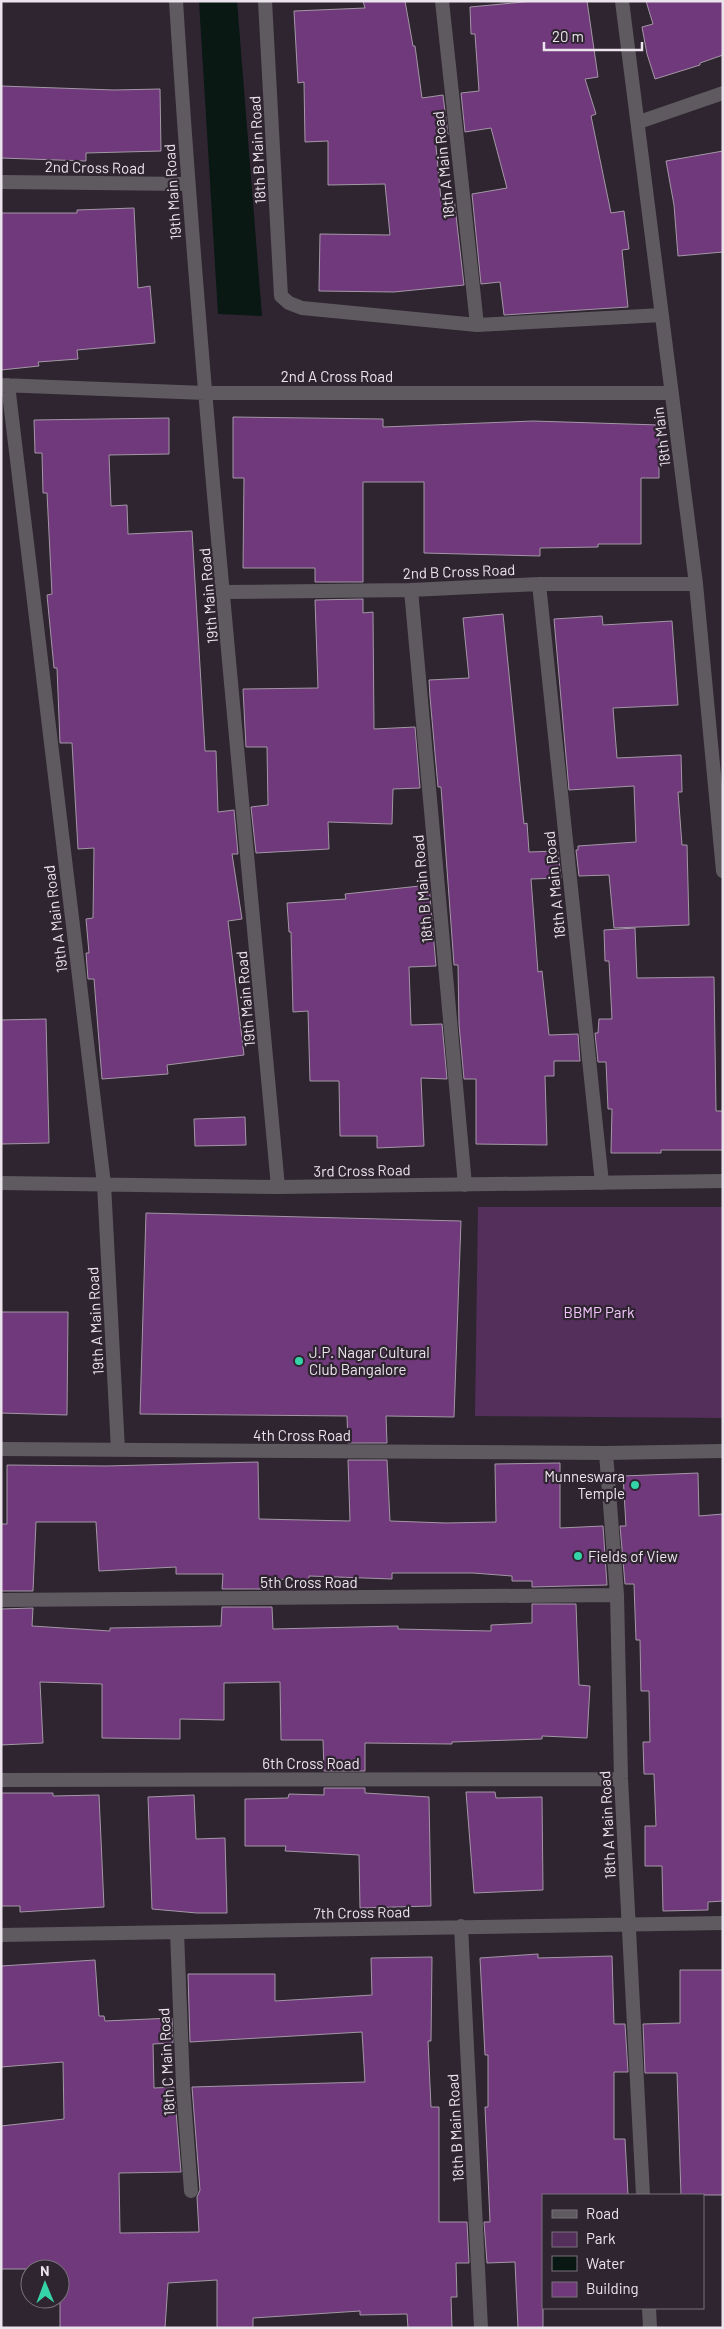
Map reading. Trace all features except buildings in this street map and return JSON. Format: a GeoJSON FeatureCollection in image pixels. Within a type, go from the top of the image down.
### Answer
{"type":"FeatureCollection","features":[{"type":"Feature","properties":{"kind":"street","name":"19th Main Road"},"geometry":{"type":"LineString","coordinates":[[176,1],[187,184],[278,1187]]}},
{"type":"Feature","properties":{"kind":"street","name":"18th B Main Road"},"geometry":{"type":"LineString","coordinates":[[265,1],[281,296],[289,303],[302,308],[477,325]]}},
{"type":"Feature","properties":{"kind":"street","name":"18th A Main Road"},"geometry":{"type":"LineString","coordinates":[[442,1],[477,325]]}},
{"type":"Feature","properties":{"kind":"street","name":"18th Main"},"geometry":{"type":"LineString","coordinates":[[622,1],[639,122],[696,584],[723,871]]}},
{"type":"Feature","properties":{"kind":"street"},"geometry":{"type":"LineString","coordinates":[[639,122],[723,93]]}},
{"type":"Feature","properties":{"kind":"street","name":"2nd Cross Road"},"geometry":{"type":"LineString","coordinates":[[1,182],[187,184]]}},
{"type":"Feature","properties":{"kind":"street"},"geometry":{"type":"LineString","coordinates":[[477,325],[662,315]]}},
{"type":"Feature","properties":{"kind":"street","name":"2nd A Cross Road"},"geometry":{"type":"LineString","coordinates":[[5,385],[205,393],[672,392]]}},
{"type":"Feature","properties":{"kind":"street","name":"19th A Main Road"},"geometry":{"type":"LineString","coordinates":[[5,385],[104,1184],[118,1450]]}},
{"type":"Feature","properties":{"kind":"street","name":"18th A Main Road"},"geometry":{"type":"LineString","coordinates":[[539,584],[602,1183]]}},
{"type":"Feature","properties":{"kind":"street","name":"2nd B Cross Road"},"geometry":{"type":"LineString","coordinates":[[224,592],[411,590],[539,584],[696,584]]}},
{"type":"Feature","properties":{"kind":"street","name":"18th B Main Road"},"geometry":{"type":"LineString","coordinates":[[411,590],[465,1185]]}},
{"type":"Feature","properties":{"kind":"street","name":"3rd Cross Road"},"geometry":{"type":"LineString","coordinates":[[1,1183],[278,1187],[723,1182]]}},
{"type":"Feature","properties":{"kind":"street","name":"4th Cross Road"},"geometry":{"type":"LineString","coordinates":[[1,1449],[606,1453],[723,1451]]}},
{"type":"Feature","properties":{"kind":"street","name":"18th A Main Road"},"geometry":{"type":"LineString","coordinates":[[606,1453],[617,1595],[621,1779],[643,2194]]}},
{"type":"Feature","properties":{"kind":"street","name":"5th Cross Road"},"geometry":{"type":"LineString","coordinates":[[1,1600],[617,1595]]}},
{"type":"Feature","properties":{"kind":"street","name":"6th Cross Road"},"geometry":{"type":"LineString","coordinates":[[1,1780],[621,1779]]}},
{"type":"Feature","properties":{"kind":"street","name":"7th Cross Road"},"geometry":{"type":"LineString","coordinates":[[1,1935],[628,1923],[723,1923]]}},
{"type":"Feature","properties":{"kind":"street","name":"18th B Main Road"},"geometry":{"type":"LineString","coordinates":[[461,1926],[481,2328]]}},
{"type":"Feature","properties":{"kind":"street","name":"18th C Main Road"},"geometry":{"type":"LineString","coordinates":[[176,1932],[183,2086],[191,2191]]}},
{"type":"Feature","properties":{"kind":"street"},"geometry":{"type":"LineString","coordinates":[[649,2309],[650,2328]]}},
{"type":"Feature","properties":{"kind":"green space","name":"BBMP Park"},"geometry":{"type":"Polygon","coordinates":[[[478,1207],[723,1207],[723,1418],[475,1416],[478,1207]]]}},
{"type":"Feature","properties":{"kind":"water"},"geometry":{"type":"Polygon","coordinates":[[[199,1],[237,1],[262,316],[218,314],[199,1]]]}},
{"type":"Feature","properties":{"kind":"place","name":"J.P. Nagar Cultural Club Bangalore"},"geometry":{"type":"Point","coordinates":[299,1361]}},
{"type":"Feature","properties":{"kind":"place","name":"Munneswara Temple"},"geometry":{"type":"Point","coordinates":[635,1485]}},
{"type":"Feature","properties":{"kind":"place","name":"Fields of View"},"geometry":{"type":"Point","coordinates":[578,1556]}}]}
